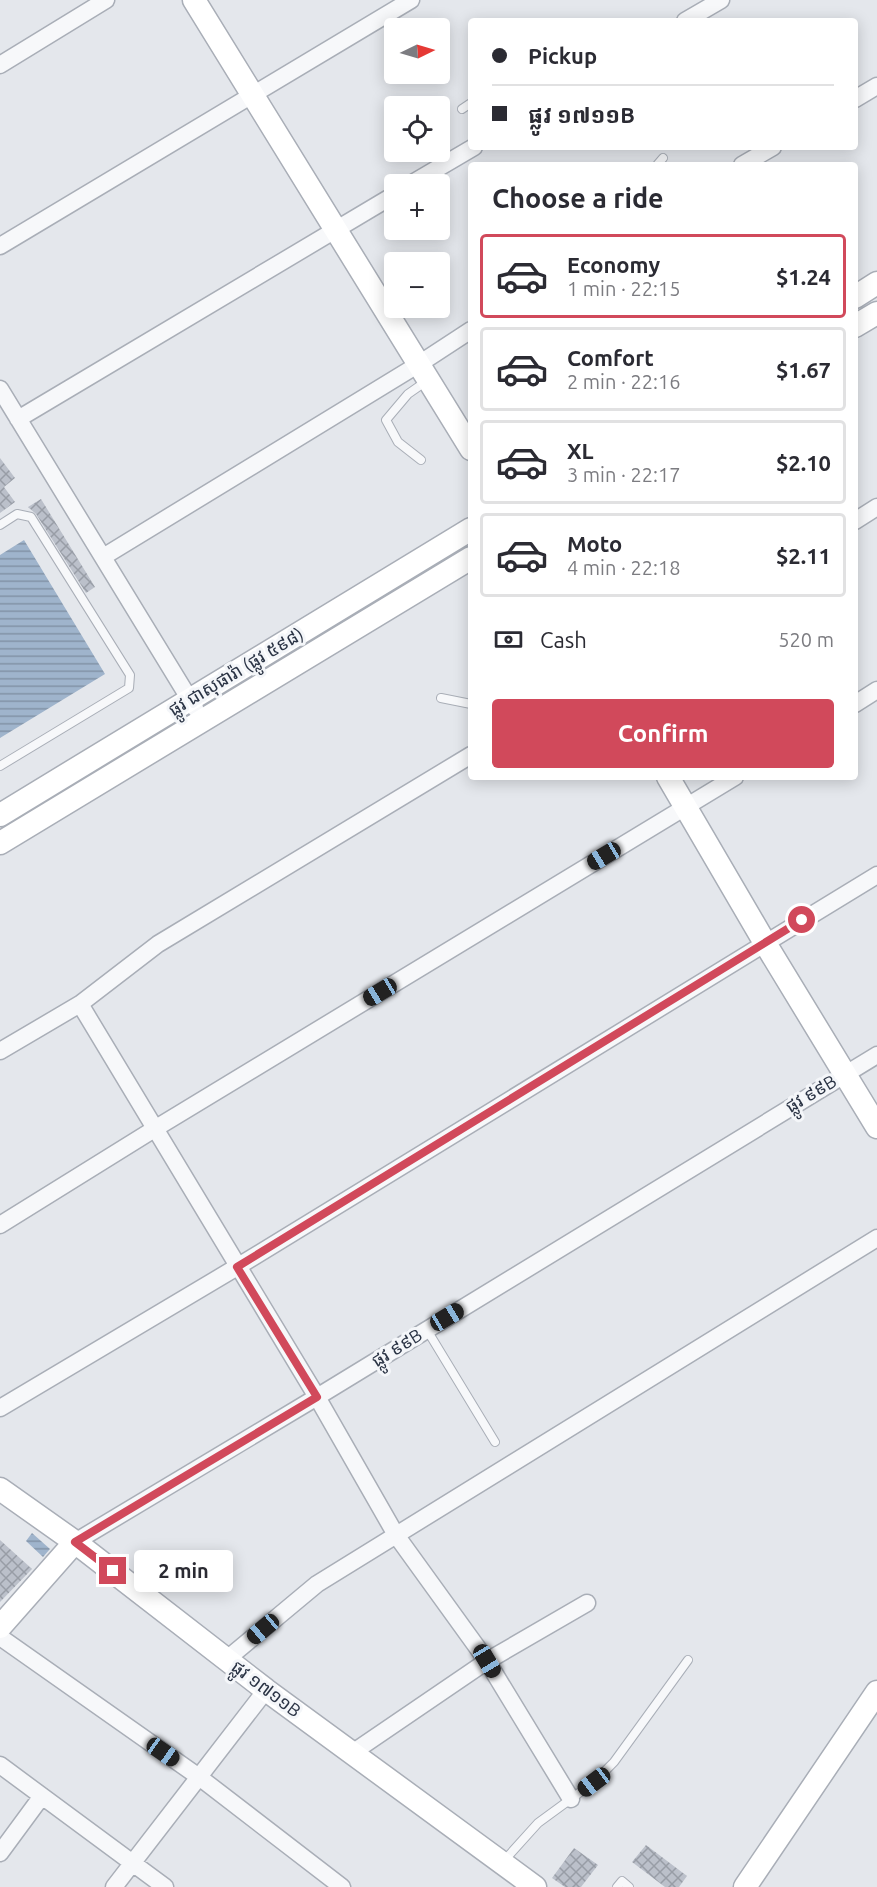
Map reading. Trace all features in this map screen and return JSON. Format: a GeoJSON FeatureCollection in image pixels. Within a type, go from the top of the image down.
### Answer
{"type":"FeatureCollection","features":[{"type":"Feature","properties":{"kind":"street"},"geometry":{"type":"LineString","coordinates":[[0,65],[106,0]]}},
{"type":"Feature","properties":{"kind":"street"},"geometry":{"type":"LineString","coordinates":[[194,0],[468,444]]}},
{"type":"Feature","properties":{"kind":"street"},"geometry":{"type":"LineString","coordinates":[[0,246],[411,0]]}},
{"type":"Feature","properties":{"kind":"street"},"geometry":{"type":"LineString","coordinates":[[690,18],[720,0]]}},
{"type":"Feature","properties":{"kind":"street"},"geometry":{"type":"LineString","coordinates":[[858,97],[877,86]]}},
{"type":"Feature","properties":{"kind":"street"},"geometry":{"type":"LineString","coordinates":[[428,174],[469,150]]}},
{"type":"Feature","properties":{"kind":"street"},"geometry":{"type":"LineString","coordinates":[[747,162],[768,150]]}},
{"type":"Feature","properties":{"kind":"street"},"geometry":{"type":"LineString","coordinates":[[18,419],[384,201]]}},
{"type":"Feature","properties":{"kind":"street"},"geometry":{"type":"LineString","coordinates":[[858,295],[877,284]]}},
{"type":"Feature","properties":{"kind":"street"},"geometry":{"type":"LineString","coordinates":[[858,324],[877,313]]}},
{"type":"Feature","properties":{"kind":"street"},"geometry":{"type":"LineString","coordinates":[[103,557],[423,372],[468,333]]}},
{"type":"Feature","properties":{"kind":"street"},"geometry":{"type":"LineString","coordinates":[[0,389],[202,720]]}},
{"type":"Feature","properties":{"kind":"street"},"geometry":{"type":"LineString","coordinates":[[858,519],[877,507]]}},
{"type":"Feature","properties":{"kind":"street","name":"ផ្លូវ ជាសុផារ៉ា (ផ្លូវ ៥៩៨)"},"geometry":{"type":"LineString","coordinates":[[0,815],[468,531]]}},
{"type":"Feature","properties":{"kind":"street","name":"ផ្លូវ ជាសុផារ៉ា (ផ្លូវ ៥៩៨)"},"geometry":{"type":"LineString","coordinates":[[0,843],[468,560]]}},
{"type":"Feature","properties":{"kind":"street"},"geometry":{"type":"LineString","coordinates":[[858,702],[877,690]]}},
{"type":"Feature","properties":{"kind":"street"},"geometry":{"type":"LineString","coordinates":[[0,1050],[80,1005],[158,944],[468,757]]}},
{"type":"Feature","properties":{"kind":"street"},"geometry":{"type":"LineString","coordinates":[[670,780],[765,943],[877,1127]]}},
{"type":"Feature","properties":{"kind":"street"},"geometry":{"type":"LineString","coordinates":[[0,1225],[730,780]]}},
{"type":"Feature","properties":{"kind":"street"},"geometry":{"type":"LineString","coordinates":[[0,1408],[237,1267],[877,875]]}},
{"type":"Feature","properties":{"kind":"street"},"geometry":{"type":"LineString","coordinates":[[80,1005],[317,1397],[396,1535],[487,1661],[571,1799]]}},
{"type":"Feature","properties":{"kind":"street","name":"ផ្លូវ ៩៩B"},"geometry":{"type":"LineString","coordinates":[[0,1627],[75,1542],[877,1055]]}},
{"type":"Feature","properties":{"kind":"street"},"geometry":{"type":"LineString","coordinates":[[226,1659],[317,1584],[877,1238]]}},
{"type":"Feature","properties":{"kind":"street","name":"ផ្លូវ ១៧១១B"},"geometry":{"type":"LineString","coordinates":[[0,1488],[75,1542],[266,1690],[535,1887]]}},
{"type":"Feature","properties":{"kind":"street"},"geometry":{"type":"LineString","coordinates":[[352,1753],[487,1661],[586,1603]]}},
{"type":"Feature","properties":{"kind":"street"},"geometry":{"type":"LineString","coordinates":[[0,1637],[199,1777],[342,1887]]}},
{"type":"Feature","properties":{"kind":"street"},"geometry":{"type":"LineString","coordinates":[[114,1887],[266,1690]]}},
{"type":"Feature","properties":{"kind":"street"},"geometry":{"type":"LineString","coordinates":[[745,1887],[877,1692]]}},
{"type":"Feature","properties":{"kind":"street"},"geometry":{"type":"LineString","coordinates":[[0,1766],[165,1887]]}},
{"type":"Feature","properties":{"kind":"street"},"geometry":{"type":"LineString","coordinates":[[0,1852],[42,1796]]}},
{"type":"Feature","properties":{"kind":"lane"},"geometry":{"type":"LineString","coordinates":[[462,108],[468,105]]}},
{"type":"Feature","properties":{"kind":"lane"},"geometry":{"type":"LineString","coordinates":[[422,460],[398,442],[386,420],[423,372]]}},
{"type":"Feature","properties":{"kind":"lane"},"geometry":{"type":"LineString","coordinates":[[0,525],[17,514],[31,517],[130,675],[129,688],[0,766]]}},
{"type":"Feature","properties":{"kind":"lane"},"geometry":{"type":"LineString","coordinates":[[441,698],[468,703]]}},
{"type":"Feature","properties":{"kind":"lane"},"geometry":{"type":"LineString","coordinates":[[427,1330],[495,1442]]}},
{"type":"Feature","properties":{"kind":"lane"},"geometry":{"type":"LineString","coordinates":[[502,1863],[538,1823],[594,1782],[614,1762],[688,1660]]}},
{"type":"Feature","properties":{"kind":"lane"},"geometry":{"type":"LineString","coordinates":[[617,1887],[622,1881],[629,1887]]}},
{"type":"Feature","properties":{"kind":"water"},"geometry":{"type":"Polygon","coordinates":[[[24,540],[105,674],[0,738],[0,555],[24,540]]]}},
{"type":"Feature","properties":{"kind":"water"},"geometry":{"type":"Polygon","coordinates":[[[32,1533],[50,1549],[43,1557],[26,1541],[32,1533]]]}},
{"type":"Feature","properties":{"kind":"building"},"geometry":{"type":"Polygon","coordinates":[[[0,458],[15,478],[4,487],[15,502],[0,513],[0,458]]]}},
{"type":"Feature","properties":{"kind":"building"},"geometry":{"type":"Polygon","coordinates":[[[41,499],[95,587],[86,593],[36,514],[28,507],[41,499]]]}},
{"type":"Feature","properties":{"kind":"building"},"geometry":{"type":"Polygon","coordinates":[[[0,1540],[32,1569],[0,1602],[0,1540]]]}},
{"type":"Feature","properties":{"kind":"building"},"geometry":{"type":"Polygon","coordinates":[[[646,1845],[687,1876],[679,1887],[665,1887],[632,1862],[646,1845]]]}},
{"type":"Feature","properties":{"kind":"building"},"geometry":{"type":"Polygon","coordinates":[[[574,1848],[598,1865],[581,1887],[565,1887],[552,1878],[574,1848]]]}},
{"type":"Feature","properties":{"kind":"route"},"geometry":{"type":"LineString","coordinates":[[113,1571],[75,1542],[317,1397],[237,1267],[802,920]]}}]}
